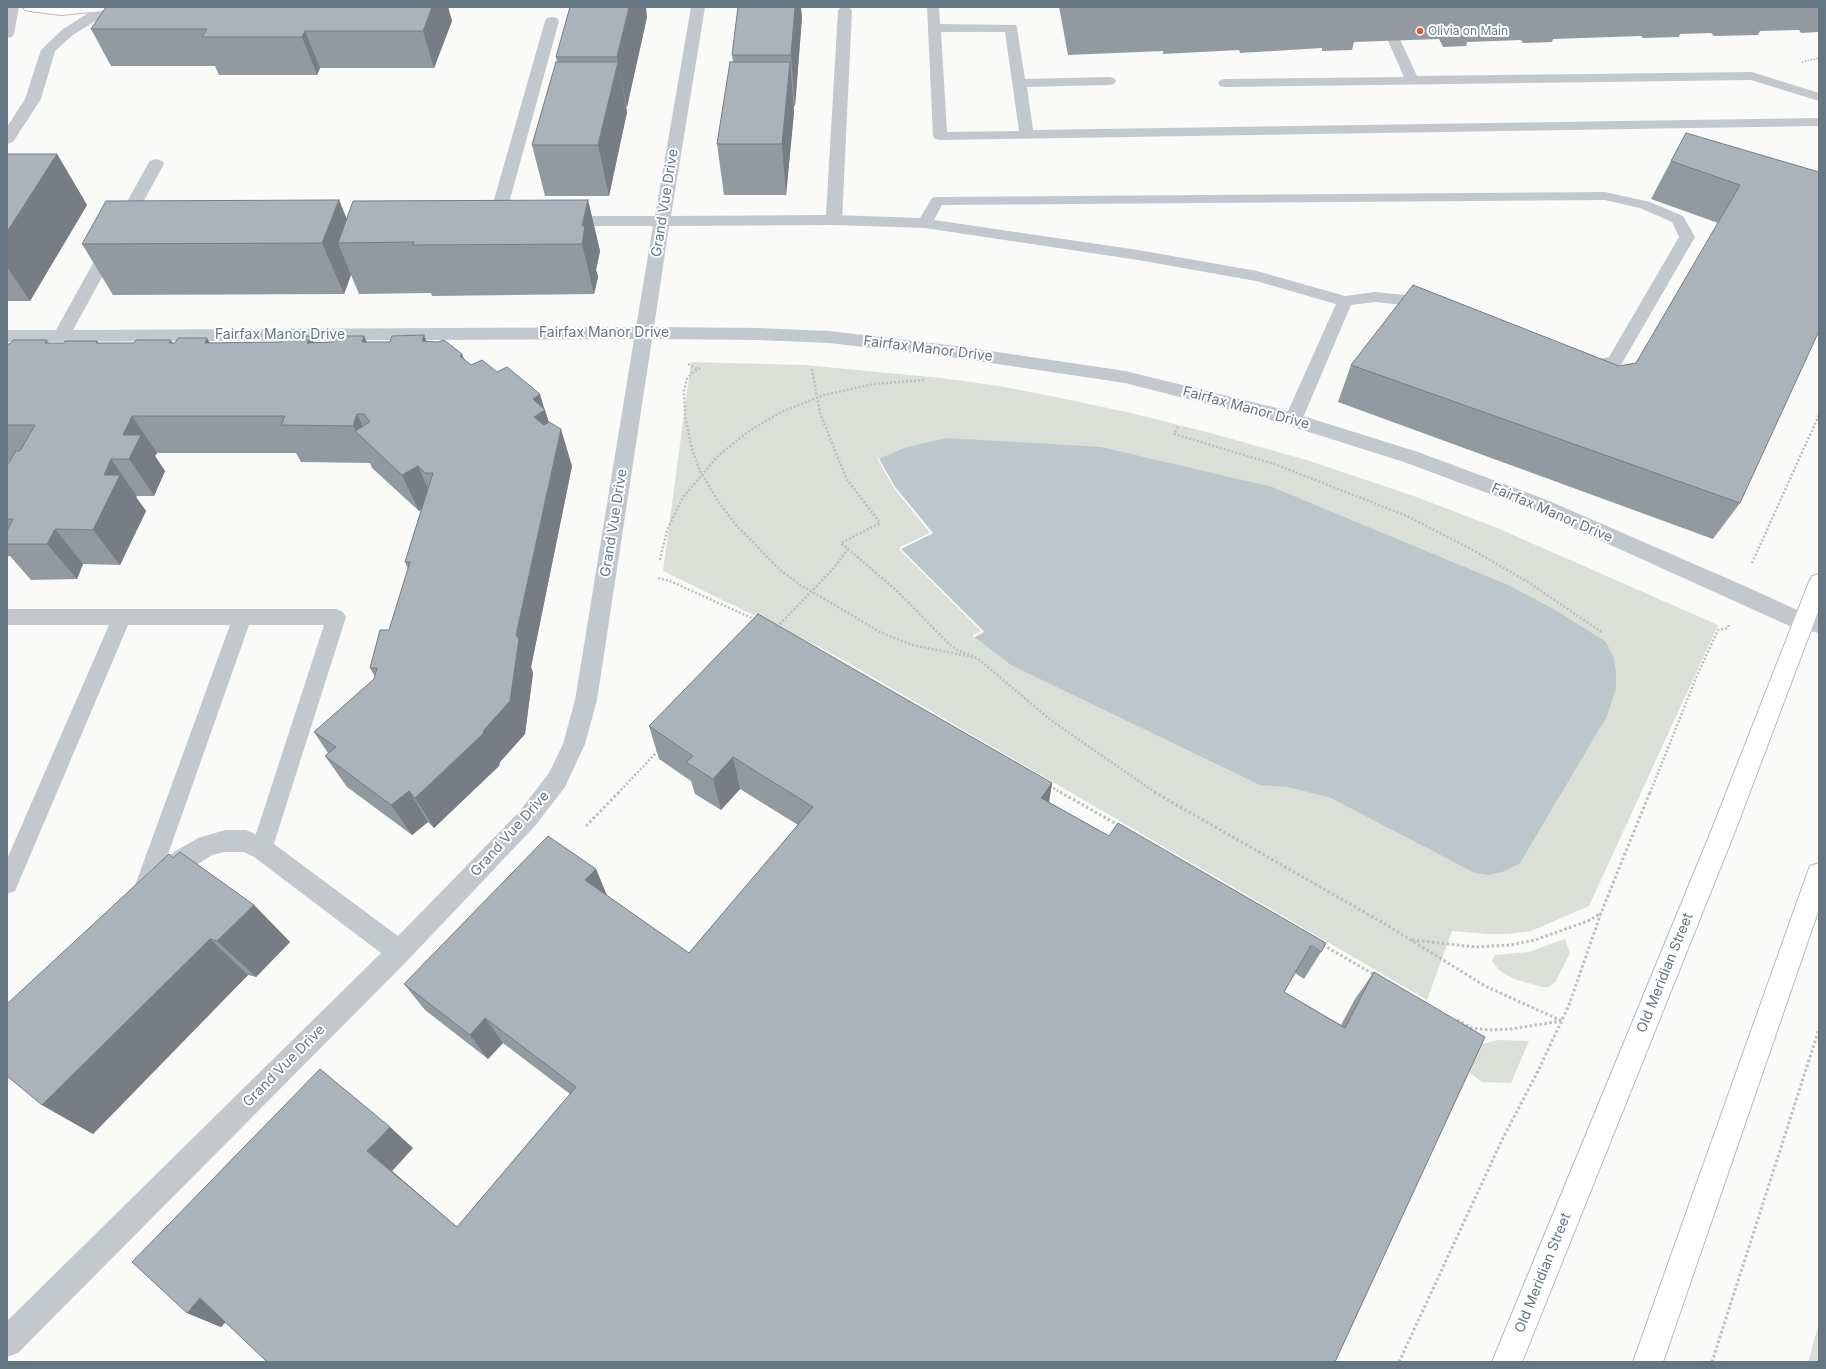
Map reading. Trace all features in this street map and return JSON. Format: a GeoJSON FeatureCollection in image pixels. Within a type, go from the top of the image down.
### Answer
{"type":"FeatureCollection","features":[{"type":"Feature","properties":{"kind":"main road"},"geometry":{"type":"LineString","coordinates":[[30,7],[61,11],[101,7]]}},
{"type":"Feature","properties":{"kind":"main road","name":"Old Meridian Street"},"geometry":{"type":"LineString","coordinates":[[1507,1362],[1722,834],[1811,624],[1819,582]]}},
{"type":"Feature","properties":{"kind":"main road"},"geometry":{"type":"LineString","coordinates":[[1648,1362],[1819,874]]}},
{"type":"Feature","properties":{"kind":"street"},"geometry":{"type":"LineString","coordinates":[[7,34],[12,7]]}},
{"type":"Feature","properties":{"kind":"street"},"geometry":{"type":"LineString","coordinates":[[7,139],[33,99],[48,50],[68,32],[108,7]]}},
{"type":"Feature","properties":{"kind":"street","name":"Grand Vue Drive"},"geometry":{"type":"LineString","coordinates":[[7,1342],[399,952],[527,819],[557,780],[574,744],[586,700],[662,220],[698,7]]}},
{"type":"Feature","properties":{"kind":"street"},"geometry":{"type":"LineString","coordinates":[[551,221],[834,220],[845,11]]}},
{"type":"Feature","properties":{"kind":"street"},"geometry":{"type":"LineString","coordinates":[[496,221],[552,21]]}},
{"type":"Feature","properties":{"kind":"street"},"geometry":{"type":"LineString","coordinates":[[62,336],[132,223],[156,164]]}},
{"type":"Feature","properties":{"kind":"street","name":"Fairfax Manor Drive"},"geometry":{"type":"LineString","coordinates":[[7,336],[644,333],[759,334],[829,337],[957,352],[1125,377],[1293,420],[1411,457],[1540,505],[1811,624]]}},
{"type":"Feature","properties":{"kind":"street"},"geometry":{"type":"LineString","coordinates":[[126,907],[183,860],[206,846],[225,841],[246,841],[262,849],[399,952]]}},
{"type":"Feature","properties":{"kind":"lane"},"geometry":{"type":"LineString","coordinates":[[933,7],[940,136],[1819,122]]}},
{"type":"Feature","properties":{"kind":"lane"},"geometry":{"type":"LineString","coordinates":[[1379,7],[1412,80]]}},
{"type":"Feature","properties":{"kind":"lane"},"geometry":{"type":"LineString","coordinates":[[934,28],[1011,28],[1027,135]]}},
{"type":"Feature","properties":{"kind":"lane"},"geometry":{"type":"LineString","coordinates":[[1225,83],[1752,76],[1819,97]]}},
{"type":"Feature","properties":{"kind":"lane"},"geometry":{"type":"LineString","coordinates":[[1019,83],[1109,81]]}},
{"type":"Feature","properties":{"kind":"lane"},"geometry":{"type":"LineString","coordinates":[[925,223],[936,202],[1597,196],[1605,196],[1646,205],[1678,219],[1688,238],[1615,361],[1590,367],[1569,364]]}},
{"type":"Feature","properties":{"kind":"lane"},"geometry":{"type":"LineString","coordinates":[[834,220],[925,223],[1130,254],[1258,276],[1345,301],[1375,297],[1405,300],[1438,313]]}},
{"type":"Feature","properties":{"kind":"lane"},"geometry":{"type":"LineString","coordinates":[[1293,420],[1345,301]]}},
{"type":"Feature","properties":{"kind":"lane"},"geometry":{"type":"LineString","coordinates":[[7,617],[336,617],[262,849]]}},
{"type":"Feature","properties":{"kind":"lane"},"geometry":{"type":"LineString","coordinates":[[7,884],[122,617]]}},
{"type":"Feature","properties":{"kind":"lane"},"geometry":{"type":"LineString","coordinates":[[144,891],[242,617]]}},
{"type":"Feature","properties":{"kind":"path"},"geometry":{"type":"LineString","coordinates":[[1798,63],[1819,58]]}},
{"type":"Feature","properties":{"kind":"path"},"geometry":{"type":"LineString","coordinates":[[700,368],[692,373],[687,379],[684,390],[687,432],[693,453],[702,474],[718,501],[754,546],[780,570],[811,592],[864,623],[906,642],[941,652],[977,658]]}},
{"type":"Feature","properties":{"kind":"path"},"geometry":{"type":"LineString","coordinates":[[812,369],[816,398],[825,430],[846,478],[880,523],[841,543],[896,590],[947,642],[957,650],[977,658],[1052,720],[1165,798],[1412,940],[1485,986],[1562,1021]]}},
{"type":"Feature","properties":{"kind":"path"},"geometry":{"type":"LineString","coordinates":[[660,560],[667,530],[676,509],[691,487],[724,450],[749,431],[781,412],[816,398],[874,384],[929,380]]}},
{"type":"Feature","properties":{"kind":"path"},"geometry":{"type":"LineString","coordinates":[[1750,567],[1776,513],[1819,415]]}},
{"type":"Feature","properties":{"kind":"path"},"geometry":{"type":"LineString","coordinates":[[1178,427],[1174,434],[1276,465],[1407,516],[1500,565],[1528,582],[1603,633]]}},
{"type":"Feature","properties":{"kind":"path"},"geometry":{"type":"LineString","coordinates":[[782,633],[775,629],[834,568],[848,549]]}},
{"type":"Feature","properties":{"kind":"path"},"geometry":{"type":"LineString","coordinates":[[658,578],[670,581],[761,623]]}},
{"type":"Feature","properties":{"kind":"path"},"geometry":{"type":"LineString","coordinates":[[1399,1362],[1502,1140],[1562,1021],[1602,913],[1698,673],[1718,630],[1728,628]]}},
{"type":"Feature","properties":{"kind":"path"},"geometry":{"type":"LineString","coordinates":[[586,826],[662,747]]}},
{"type":"Feature","properties":{"kind":"path"},"geometry":{"type":"LineString","coordinates":[[1043,782],[1126,830]]}},
{"type":"Feature","properties":{"kind":"path"},"geometry":{"type":"LineString","coordinates":[[1412,940],[1476,947],[1510,945],[1535,940],[1588,921],[1602,913]]}},
{"type":"Feature","properties":{"kind":"path"},"geometry":{"type":"LineString","coordinates":[[1319,942],[1381,979]]}},
{"type":"Feature","properties":{"kind":"path"},"geometry":{"type":"LineString","coordinates":[[1454,1019],[1472,1028],[1489,1030],[1562,1021]]}},
{"type":"Feature","properties":{"kind":"path"},"geometry":{"type":"LineString","coordinates":[[1712,1362],[1819,1029]]}},
{"type":"Feature","properties":{"kind":"shaded area"},"geometry":{"type":"Polygon","coordinates":[[[691,362],[805,365],[941,378],[999,386],[1056,397],[1131,413],[1214,434],[1310,461],[1411,495],[1495,527],[1718,625],[1589,906],[1531,931],[1509,934],[1487,934],[1452,931],[1427,1000],[833,654],[663,571],[691,362]]]}},
{"type":"Feature","properties":{"kind":"shaded area"},"geometry":{"type":"Polygon","coordinates":[[[947,438],[1101,447],[1272,487],[1508,585],[1557,611],[1606,642],[1614,658],[1616,671],[1616,688],[1607,716],[1520,863],[1505,871],[1489,875],[1475,873],[1329,797],[1287,787],[1260,785],[1011,665],[975,637],[984,631],[901,549],[933,533],[895,487],[879,459],[904,448],[947,438]]]}},
{"type":"Feature","properties":{"kind":"shaded area"},"geometry":{"type":"Polygon","coordinates":[[[1565,939],[1570,953],[1556,981],[1548,987],[1542,987],[1514,979],[1499,970],[1492,961],[1495,955],[1529,952],[1565,939]]]}},
{"type":"Feature","properties":{"kind":"shaded area"},"geometry":{"type":"Polygon","coordinates":[[[1499,1040],[1529,1041],[1511,1083],[1482,1082],[1470,1073],[1466,1066],[1477,1045],[1499,1040]]]}},
{"type":"Feature","properties":{"kind":"shaded area"},"geometry":{"type":"Polygon","coordinates":[[[1819,1323],[1819,1362],[1808,1362],[1819,1323]]]}},
{"type":"Feature","properties":{"kind":"pier"},"geometry":{"type":"Polygon","coordinates":[[[878,457],[895,487],[933,533],[901,549],[984,632],[973,638],[973,635],[981,631],[900,550],[900,547],[930,533],[894,488],[878,460],[878,457]]]}},
{"type":"Feature","properties":{"kind":"building"},"geometry":{"type":"Polygon","coordinates":[[[106,7],[432,7],[423,31],[305,31],[302,37],[202,37],[207,29],[91,29],[106,7]]]}},
{"type":"Feature","properties":{"kind":"building"},"geometry":{"type":"Polygon","coordinates":[[[570,7],[629,7],[617,57],[556,57],[570,7]]]}},
{"type":"Feature","properties":{"kind":"building"},"geometry":{"type":"Polygon","coordinates":[[[738,7],[795,7],[791,55],[732,55],[738,7]]]}},
{"type":"Feature","properties":{"kind":"building"},"geometry":{"type":"Polygon","coordinates":[[[556,62],[618,62],[598,145],[532,145],[556,62]]]}},
{"type":"Feature","properties":{"kind":"building"},"geometry":{"type":"Polygon","coordinates":[[[730,62],[790,62],[782,144],[717,144],[730,62]]]}},
{"type":"Feature","properties":{"kind":"building"},"geometry":{"type":"Polygon","coordinates":[[[1686,133],[1819,172],[1819,331],[1740,503],[1351,365],[1413,285],[1619,366],[1636,363],[1740,185],[1671,161],[1686,133]]]}},
{"type":"Feature","properties":{"kind":"building"},"geometry":{"type":"Polygon","coordinates":[[[7,154],[57,154],[7,232],[7,154]]]}},
{"type":"Feature","properties":{"kind":"building"},"geometry":{"type":"Polygon","coordinates":[[[339,200],[322,243],[82,244],[106,201],[339,200]]]}},
{"type":"Feature","properties":{"kind":"building"},"geometry":{"type":"Polygon","coordinates":[[[588,200],[582,226],[585,226],[582,244],[413,245],[414,242],[338,243],[353,201],[588,200]]]}},
{"type":"Feature","properties":{"kind":"building"},"geometry":{"type":"Polygon","coordinates":[[[424,335],[422,341],[438,342],[444,340],[462,354],[460,356],[471,365],[482,360],[497,372],[507,367],[540,394],[533,399],[545,410],[534,417],[544,425],[549,422],[561,429],[516,635],[519,639],[510,701],[484,730],[483,734],[415,798],[409,791],[391,805],[325,756],[336,747],[314,732],[374,679],[377,668],[370,668],[380,630],[389,630],[410,562],[405,562],[433,473],[425,473],[418,466],[402,475],[355,431],[370,422],[364,414],[357,414],[353,426],[281,425],[285,416],[132,416],[123,435],[141,435],[129,459],[111,459],[104,475],[120,475],[93,530],[55,529],[47,544],[7,544],[7,531],[13,519],[7,519],[7,466],[16,451],[20,451],[35,425],[7,425],[7,344],[10,344],[13,340],[47,340],[45,343],[64,343],[65,341],[97,341],[96,343],[134,343],[136,340],[171,340],[169,343],[175,343],[178,338],[207,338],[205,343],[281,342],[283,337],[311,336],[307,343],[333,342],[336,336],[364,336],[362,342],[390,342],[392,336],[424,335]]]}},
{"type":"Feature","properties":{"kind":"building"},"geometry":{"type":"Polygon","coordinates":[[[758,614],[1052,783],[1041,798],[1109,836],[1118,823],[1326,943],[1321,952],[1311,945],[1284,992],[1345,1028],[1374,972],[1485,1037],[1335,1362],[267,1362],[200,1298],[187,1313],[132,1262],[320,1069],[390,1127],[367,1151],[457,1227],[576,1087],[485,1018],[470,1035],[404,984],[548,836],[596,869],[585,880],[689,953],[813,807],[733,757],[713,779],[686,762],[693,756],[649,726],[758,614]]]}},
{"type":"Feature","properties":{"kind":"building"},"geometry":{"type":"Polygon","coordinates":[[[180,852],[254,905],[217,941],[210,939],[42,1105],[7,1076],[7,1004],[169,854],[173,858],[180,852]]]}},
{"type":"Feature","properties":{"kind":"place","name":"Olivia on Main"},"geometry":{"type":"Point","coordinates":[1420,31]}}]}
